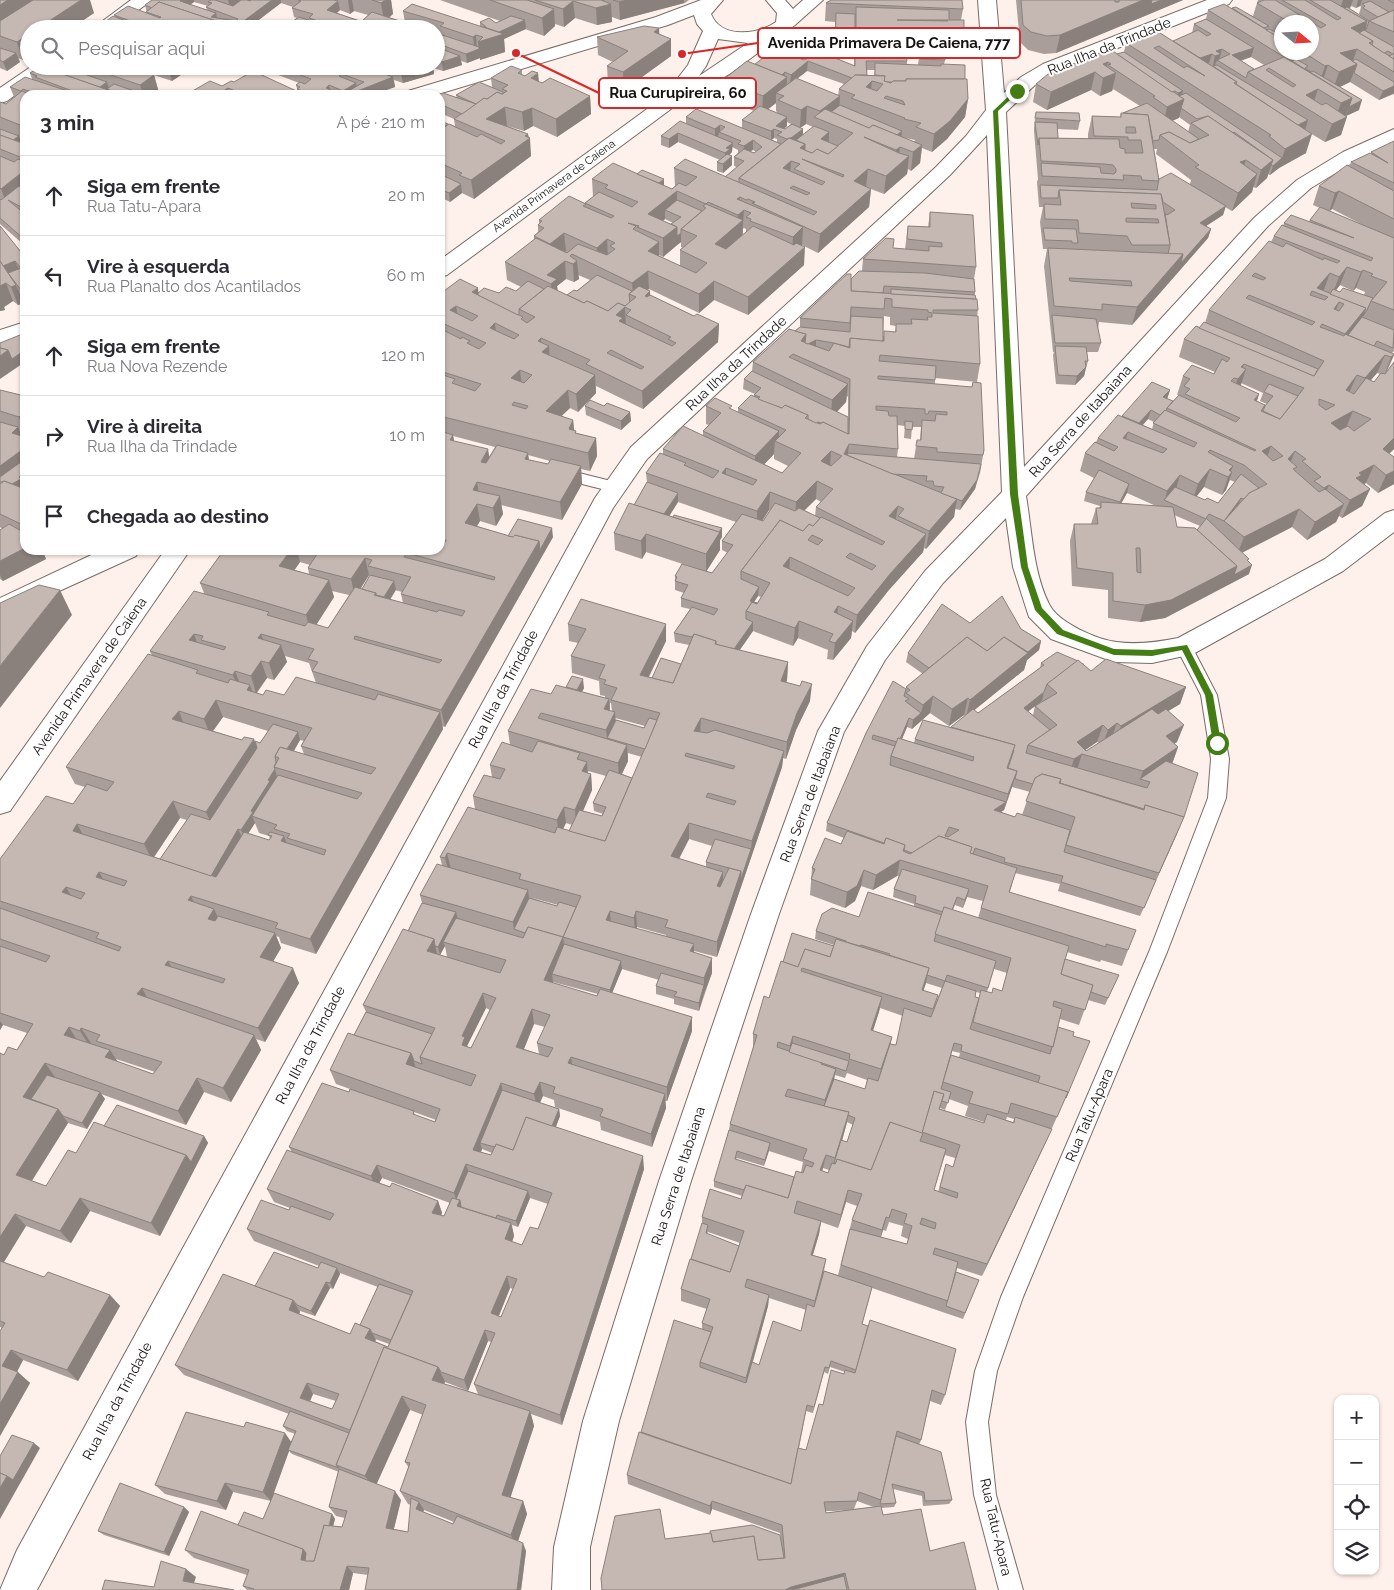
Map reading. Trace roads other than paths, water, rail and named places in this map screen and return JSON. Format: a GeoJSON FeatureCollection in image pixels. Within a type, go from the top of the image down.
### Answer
{"type":"FeatureCollection","features":[{"type":"Feature","properties":{"kind":"street"},"geometry":{"type":"LineString","coordinates":[[712,1],[702,13],[703,19],[711,28],[727,35],[744,38],[762,36],[780,27],[786,12],[775,0]]}},
{"type":"Feature","properties":{"kind":"street","name":"Avenida Primavera de Caiena"},"geometry":{"type":"LineString","coordinates":[[445,266],[668,102],[724,69],[814,0]]}},
{"type":"Feature","properties":{"kind":"street"},"geometry":{"type":"LineString","coordinates":[[988,0],[996,111],[1014,494],[1025,567],[1038,610],[1060,632],[1114,652],[1152,653],[1184,647],[1334,565],[1394,519]]}},
{"type":"Feature","properties":{"kind":"street","name":"Rua Ilha da Trindade"},"geometry":{"type":"LineString","coordinates":[[18,1590],[34,1555],[614,487],[639,453],[943,171],[974,140],[996,111],[1028,80],[1050,68],[1223,0]]}},
{"type":"Feature","properties":{"kind":"street"},"geometry":{"type":"LineString","coordinates":[[432,90],[671,18],[712,1]]}},
{"type":"Feature","properties":{"kind":"street"},"geometry":{"type":"LineString","coordinates":[[112,20],[133,2]]}},
{"type":"Feature","properties":{"kind":"street"},"geometry":{"type":"LineString","coordinates":[[613,36],[711,28]]}},
{"type":"Feature","properties":{"kind":"street","name":"Avenida Primavera de Caiena"},"geometry":{"type":"LineString","coordinates":[[668,102],[697,66],[711,28]]}},
{"type":"Feature","properties":{"kind":"street"},"geometry":{"type":"LineString","coordinates":[[0,97],[32,75]]}},
{"type":"Feature","properties":{"kind":"street","name":"Rua Serra de Itabaiana"},"geometry":{"type":"LineString","coordinates":[[571,1590],[572,1547],[601,1421],[675,1181],[765,914],[831,731],[876,653],[934,577],[1014,494],[1217,268],[1262,222],[1304,184],[1350,156],[1394,135]]}},
{"type":"Feature","properties":{"kind":"street"},"geometry":{"type":"LineString","coordinates":[[0,338],[20,331]]}},
{"type":"Feature","properties":{"kind":"street"},"geometry":{"type":"LineString","coordinates":[[0,609],[114,555]]}},
{"type":"Feature","properties":{"kind":"street","name":"Avenida Primavera de Caiena"},"geometry":{"type":"LineString","coordinates":[[0,803],[174,555]]}},
{"type":"Feature","properties":{"kind":"lane"},"geometry":{"type":"LineString","coordinates":[[546,470],[614,487]]}},
{"type":"Feature","properties":{"kind":"lane","name":"Rua Tatu-Apara"},"geometry":{"type":"LineString","coordinates":[[1011,1590],[985,1495],[977,1422],[986,1371],[1012,1296],[1158,952],[1217,798],[1220,758],[1209,695],[1184,647]]}},
{"type":"Feature","properties":{"kind":"place","name":"Rua Curupireira, 60"},"geometry":{"type":"Point","coordinates":[516,53]}},
{"type":"Feature","properties":{"kind":"place","name":"Avenida Primavera De Caiena, 777"},"geometry":{"type":"Point","coordinates":[682,54]}}]}
